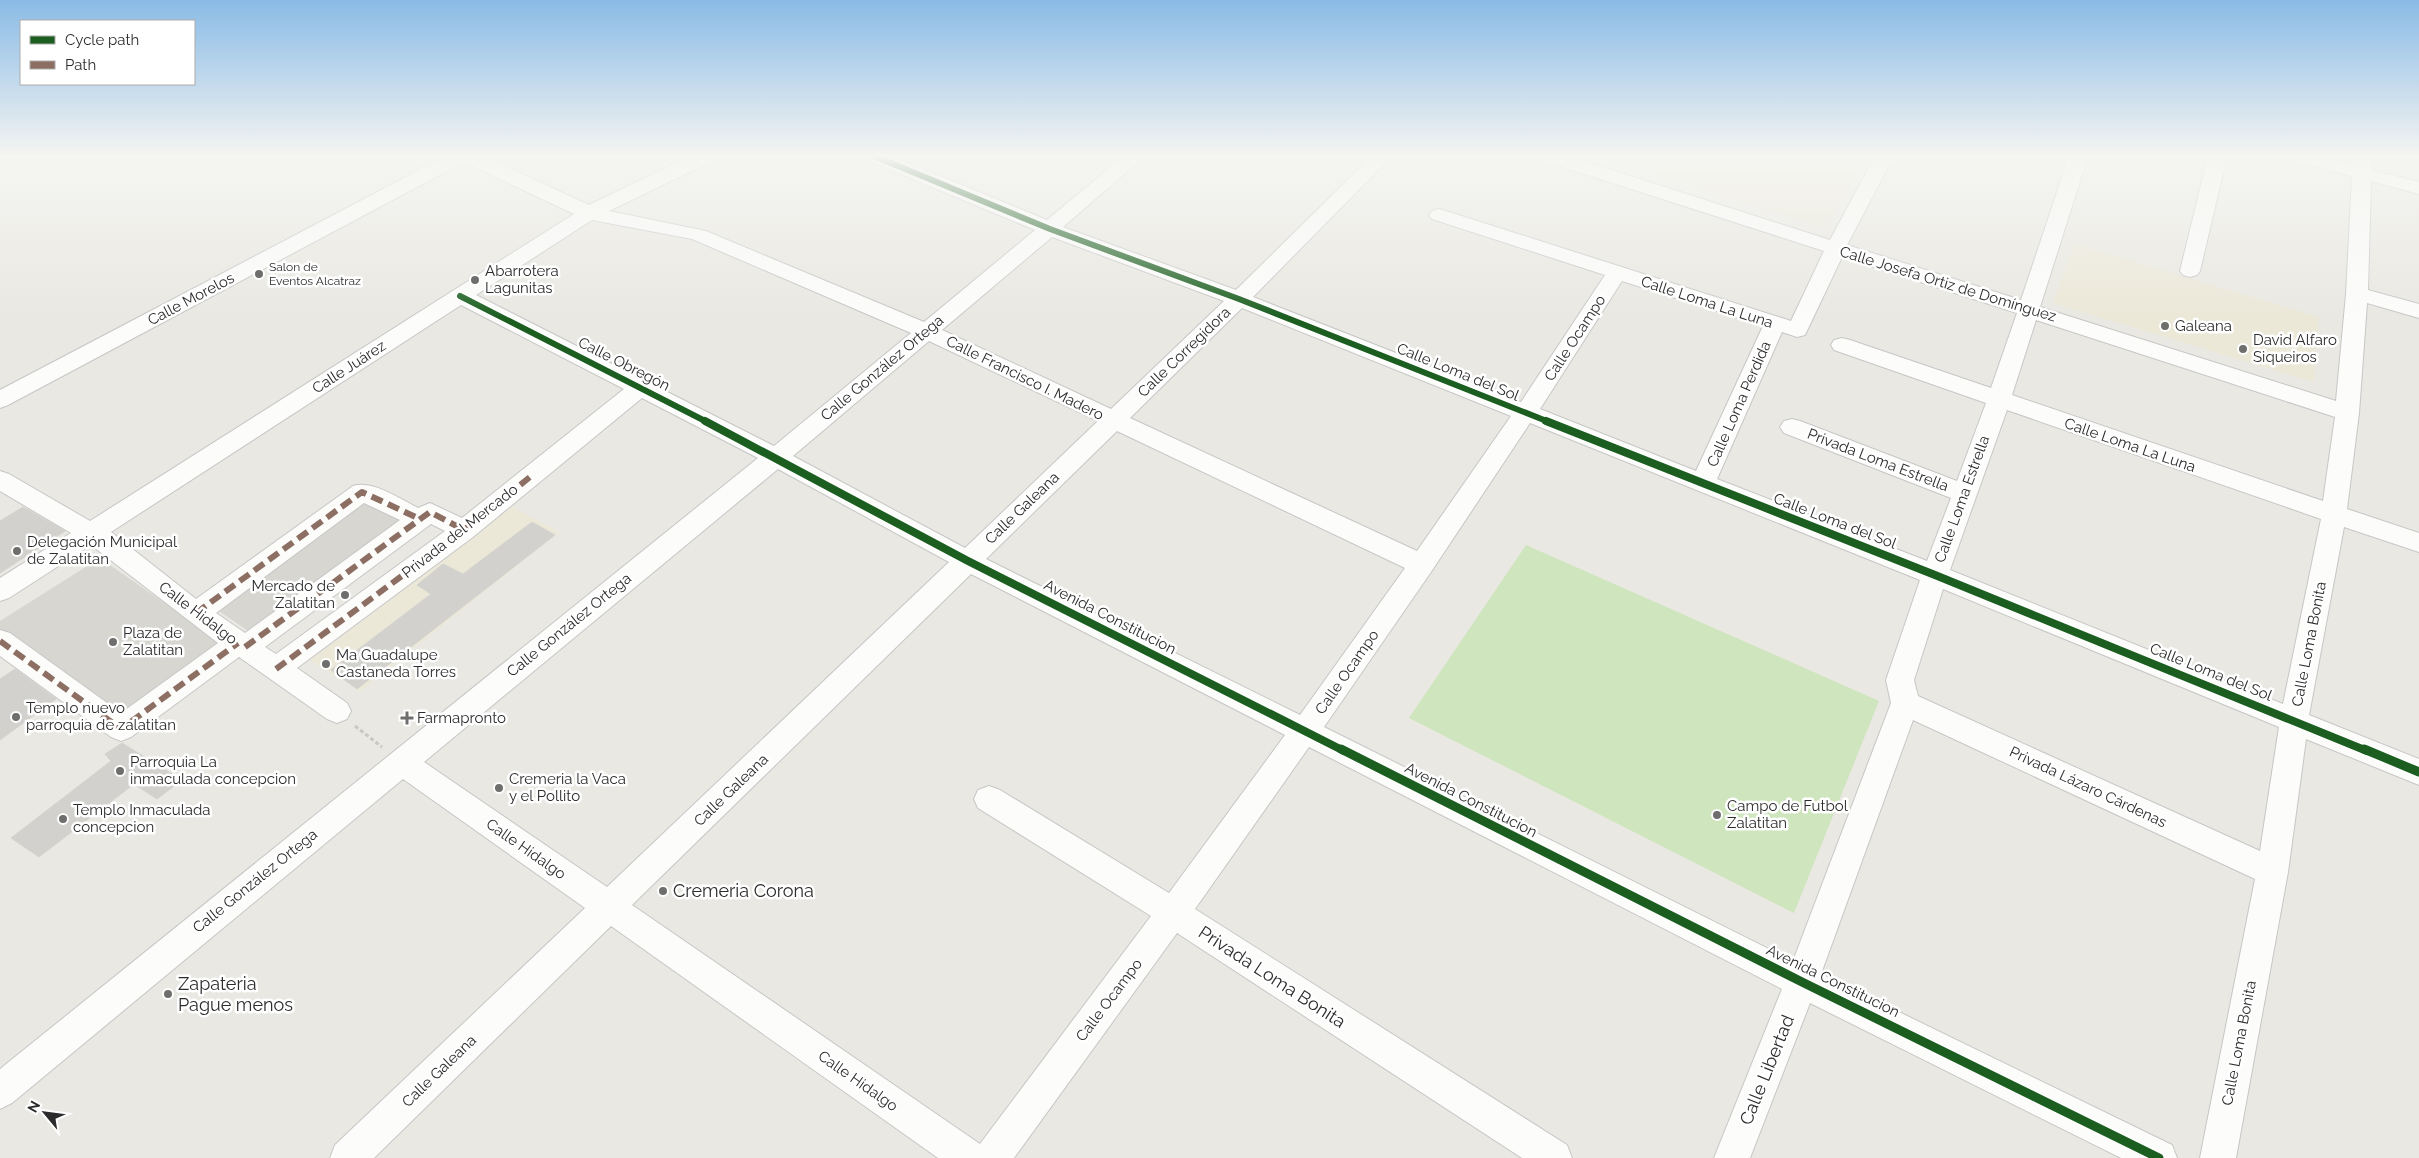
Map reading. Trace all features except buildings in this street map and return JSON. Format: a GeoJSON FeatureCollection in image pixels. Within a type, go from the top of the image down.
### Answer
{"type":"FeatureCollection","features":[{"type":"Feature","properties":{"kind":"street","name":"Calle Morelos"},"geometry":{"type":"LineString","coordinates":[[0,400],[359,210]]}},
{"type":"Feature","properties":{"kind":"street","name":"Calle Francisco I. Madero"},"geometry":{"type":"LineString","coordinates":[[585,210],[698,235],[926,331],[1422,565]]}},
{"type":"Feature","properties":{"kind":"street","name":"Calle Juárez"},"geometry":{"type":"LineString","coordinates":[[0,591],[593,210]]}},
{"type":"Feature","properties":{"kind":"street","name":"Calle Loma del Sol"},"geometry":{"type":"LineString","coordinates":[[1006,210],[1239,299],[1526,415],[1935,575],[2419,772]]}},
{"type":"Feature","properties":{"kind":"street","name":"Calle González Ortega"},"geometry":{"type":"LineString","coordinates":[[0,1091],[776,457],[1071,210]]}},
{"type":"Feature","properties":{"kind":"street","name":"Calle Corregidora"},"geometry":{"type":"LineString","coordinates":[[1113,420],[1329,210]]}},
{"type":"Feature","properties":{"kind":"street","name":"Calle Josefa Ortiz de Domínguez"},"geometry":{"type":"LineString","coordinates":[[1715,210],[2028,308],[2347,413]]}},
{"type":"Feature","properties":{"kind":"street","name":"Calle Loma Perdida"},"geometry":{"type":"LineString","coordinates":[[1702,484],[1786,327],[1835,249],[1856,210]]}},
{"type":"Feature","properties":{"kind":"street","name":"Calle Loma Estrella"},"geometry":{"type":"LineString","coordinates":[[1905,703],[1900,680],[1935,575],[1999,400],[2061,210]]}},
{"type":"Feature","properties":{"kind":"street"},"geometry":{"type":"LineString","coordinates":[[2190,271],[2205,210]]}},
{"type":"Feature","properties":{"kind":"street","name":"Calle Loma Bonita"},"geometry":{"type":"LineString","coordinates":[[2218,1158],[2272,872],[2294,720],[2334,515],[2347,413],[2363,210]]}},
{"type":"Feature","properties":{"kind":"street"},"geometry":{"type":"LineString","coordinates":[[1439,215],[1617,273]]}},
{"type":"Feature","properties":{"kind":"street","name":"Calle Loma La Luna"},"geometry":{"type":"LineString","coordinates":[[1617,273],[1786,327]]}},
{"type":"Feature","properties":{"kind":"street","name":"Calle Ocampo"},"geometry":{"type":"LineString","coordinates":[[992,1158],[1174,913],[1305,732],[1526,415],[1617,273]]}},
{"type":"Feature","properties":{"kind":"street"},"geometry":{"type":"LineString","coordinates":[[2357,294],[2419,311]]}},
{"type":"Feature","properties":{"kind":"street","name":"Calle Obregón"},"geometry":{"type":"LineString","coordinates":[[460,296],[776,457]]}},
{"type":"Feature","properties":{"kind":"street","name":"Calle Loma La Luna"},"geometry":{"type":"LineString","coordinates":[[1842,345],[2419,543]]}},
{"type":"Feature","properties":{"kind":"street","name":"Privada del Mercado"},"geometry":{"type":"LineString","coordinates":[[276,669],[464,530],[640,388]]}},
{"type":"Feature","properties":{"kind":"street","name":"Calle Galeana"},"geometry":{"type":"LineString","coordinates":[[348,1158],[610,908],[1113,420]]}},
{"type":"Feature","properties":{"kind":"street","name":"Privada Loma Estrella"},"geometry":{"type":"LineString","coordinates":[[1792,427],[1964,493]]}},
{"type":"Feature","properties":{"kind":"street","name":"Avenida Constitucion"},"geometry":{"type":"LineString","coordinates":[[776,457],[968,561],[1305,732],[1802,982],[2159,1158]]}},
{"type":"Feature","properties":{"kind":"street","name":"Calle Hidalgo"},"geometry":{"type":"LineString","coordinates":[[0,480],[91,532],[196,613],[337,711]]}},
{"type":"Feature","properties":{"kind":"street"},"geometry":{"type":"LineString","coordinates":[[196,613],[362,492],[420,519]]}},
{"type":"Feature","properties":{"kind":"street"},"geometry":{"type":"LineString","coordinates":[[0,641],[121,728],[430,512],[464,530]]}},
{"type":"Feature","properties":{"kind":"street"},"geometry":{"type":"LineString","coordinates":[[1802,982],[1905,703]]}},
{"type":"Feature","properties":{"kind":"street","name":"Privada Lázaro Cárdenas"},"geometry":{"type":"LineString","coordinates":[[1905,703],[2272,872]]}},
{"type":"Feature","properties":{"kind":"street","name":"Calle Hidalgo"},"geometry":{"type":"LineString","coordinates":[[401,762],[968,1158]]}},
{"type":"Feature","properties":{"kind":"street","name":"Privada Loma Bonita"},"geometry":{"type":"LineString","coordinates":[[989,799],[1174,913],[1554,1158]]}},
{"type":"Feature","properties":{"kind":"street","name":"Calle Libertad"},"geometry":{"type":"LineString","coordinates":[[1732,1158],[1802,982]]}},
{"type":"Feature","properties":{"kind":"path"},"geometry":{"type":"LineString","coordinates":[[337,711],[401,762]]}},
{"type":"Feature","properties":{"kind":"shaded area"},"geometry":{"type":"Polygon","coordinates":[[[1768,210],[1836,210],[1826,228],[1768,210]]]}},
{"type":"Feature","properties":{"kind":"shaded area"},"geometry":{"type":"Polygon","coordinates":[[[2075,244],[2319,317],[2314,382],[2053,303],[2075,244]]]}},
{"type":"Feature","properties":{"kind":"shaded area"},"geometry":{"type":"Polygon","coordinates":[[[368,501],[409,522],[254,635],[216,609],[368,501]]]}},
{"type":"Feature","properties":{"kind":"shaded area"},"geometry":{"type":"Polygon","coordinates":[[[512,507],[559,532],[360,691],[310,660],[512,507]]]}},
{"type":"Feature","properties":{"kind":"shaded area","name":"Plaza de Zalatitan"},"geometry":{"type":"Polygon","coordinates":[[[100,558],[226,646],[121,724],[0,637],[0,621],[100,558]]]}},
{"type":"Feature","properties":{"kind":"green space","name":"Campo de Futbol Zalatitan"},"geometry":{"type":"Polygon","coordinates":[[[1526,545],[1879,701],[1794,913],[1409,718],[1526,545]]]}},
{"type":"Feature","properties":{"kind":"marked path"},"geometry":{"type":"LineString","coordinates":[[276,669],[464,530],[530,477]]}},
{"type":"Feature","properties":{"kind":"marked path"},"geometry":{"type":"LineString","coordinates":[[196,613],[362,492],[420,519]]}},
{"type":"Feature","properties":{"kind":"marked path"},"geometry":{"type":"LineString","coordinates":[[245,647],[430,512],[464,530]]}},
{"type":"Feature","properties":{"kind":"marked path"},"geometry":{"type":"LineString","coordinates":[[0,641],[121,729],[238,643]]}},
{"type":"Feature","properties":{"kind":"cycle path"},"geometry":{"type":"LineString","coordinates":[[1004,210],[1050,229],[1239,299],[1935,575],[2419,772]]}},
{"type":"Feature","properties":{"kind":"cycle path"},"geometry":{"type":"LineString","coordinates":[[460,296],[776,457],[968,561],[1802,982],[2159,1158]]}},
{"type":"Feature","properties":{"kind":"place","name":"Salon de Eventos Alcatraz"},"geometry":{"type":"Point","coordinates":[259,274]}},
{"type":"Feature","properties":{"kind":"place","name":"Abarrotera Lagunitas"},"geometry":{"type":"Point","coordinates":[475,280]}},
{"type":"Feature","properties":{"kind":"place","name":"Galeana"},"geometry":{"type":"Point","coordinates":[2165,326]}},
{"type":"Feature","properties":{"kind":"place","name":"David Alfaro Siqueiros"},"geometry":{"type":"Point","coordinates":[2243,349]}},
{"type":"Feature","properties":{"kind":"place","name":"Delegación Municipal de Zalatitan"},"geometry":{"type":"Point","coordinates":[17,551]}},
{"type":"Feature","properties":{"kind":"place","name":"Mercado de Zalatitan"},"geometry":{"type":"Point","coordinates":[345,595]}},
{"type":"Feature","properties":{"kind":"place","name":"Plaza de Zalatitan"},"geometry":{"type":"Point","coordinates":[113,642]}},
{"type":"Feature","properties":{"kind":"place","name":"Ma Guadalupe Castaneda Torres"},"geometry":{"type":"Point","coordinates":[326,664]}},
{"type":"Feature","properties":{"kind":"place","name":"Templo nuevo parroquia de zalatitan"},"geometry":{"type":"Point","coordinates":[16,717]}},
{"type":"Feature","properties":{"kind":"place","name":"Farmapronto"},"geometry":{"type":"Point","coordinates":[407,718]}},
{"type":"Feature","properties":{"kind":"place","name":"Parroquia La inmaculada concepcion"},"geometry":{"type":"Point","coordinates":[120,771]}},
{"type":"Feature","properties":{"kind":"place","name":"Cremeria la Vaca y el Pollito"},"geometry":{"type":"Point","coordinates":[499,788]}},
{"type":"Feature","properties":{"kind":"place","name":"Campo de Futbol Zalatitan"},"geometry":{"type":"Point","coordinates":[1717,815]}},
{"type":"Feature","properties":{"kind":"place","name":"Templo Inmaculada concepcion"},"geometry":{"type":"Point","coordinates":[63,819]}},
{"type":"Feature","properties":{"kind":"place","name":"Cremeria Corona"},"geometry":{"type":"Point","coordinates":[663,891]}},
{"type":"Feature","properties":{"kind":"place","name":"Zapateria Pague menos"},"geometry":{"type":"Point","coordinates":[168,994]}}]}
